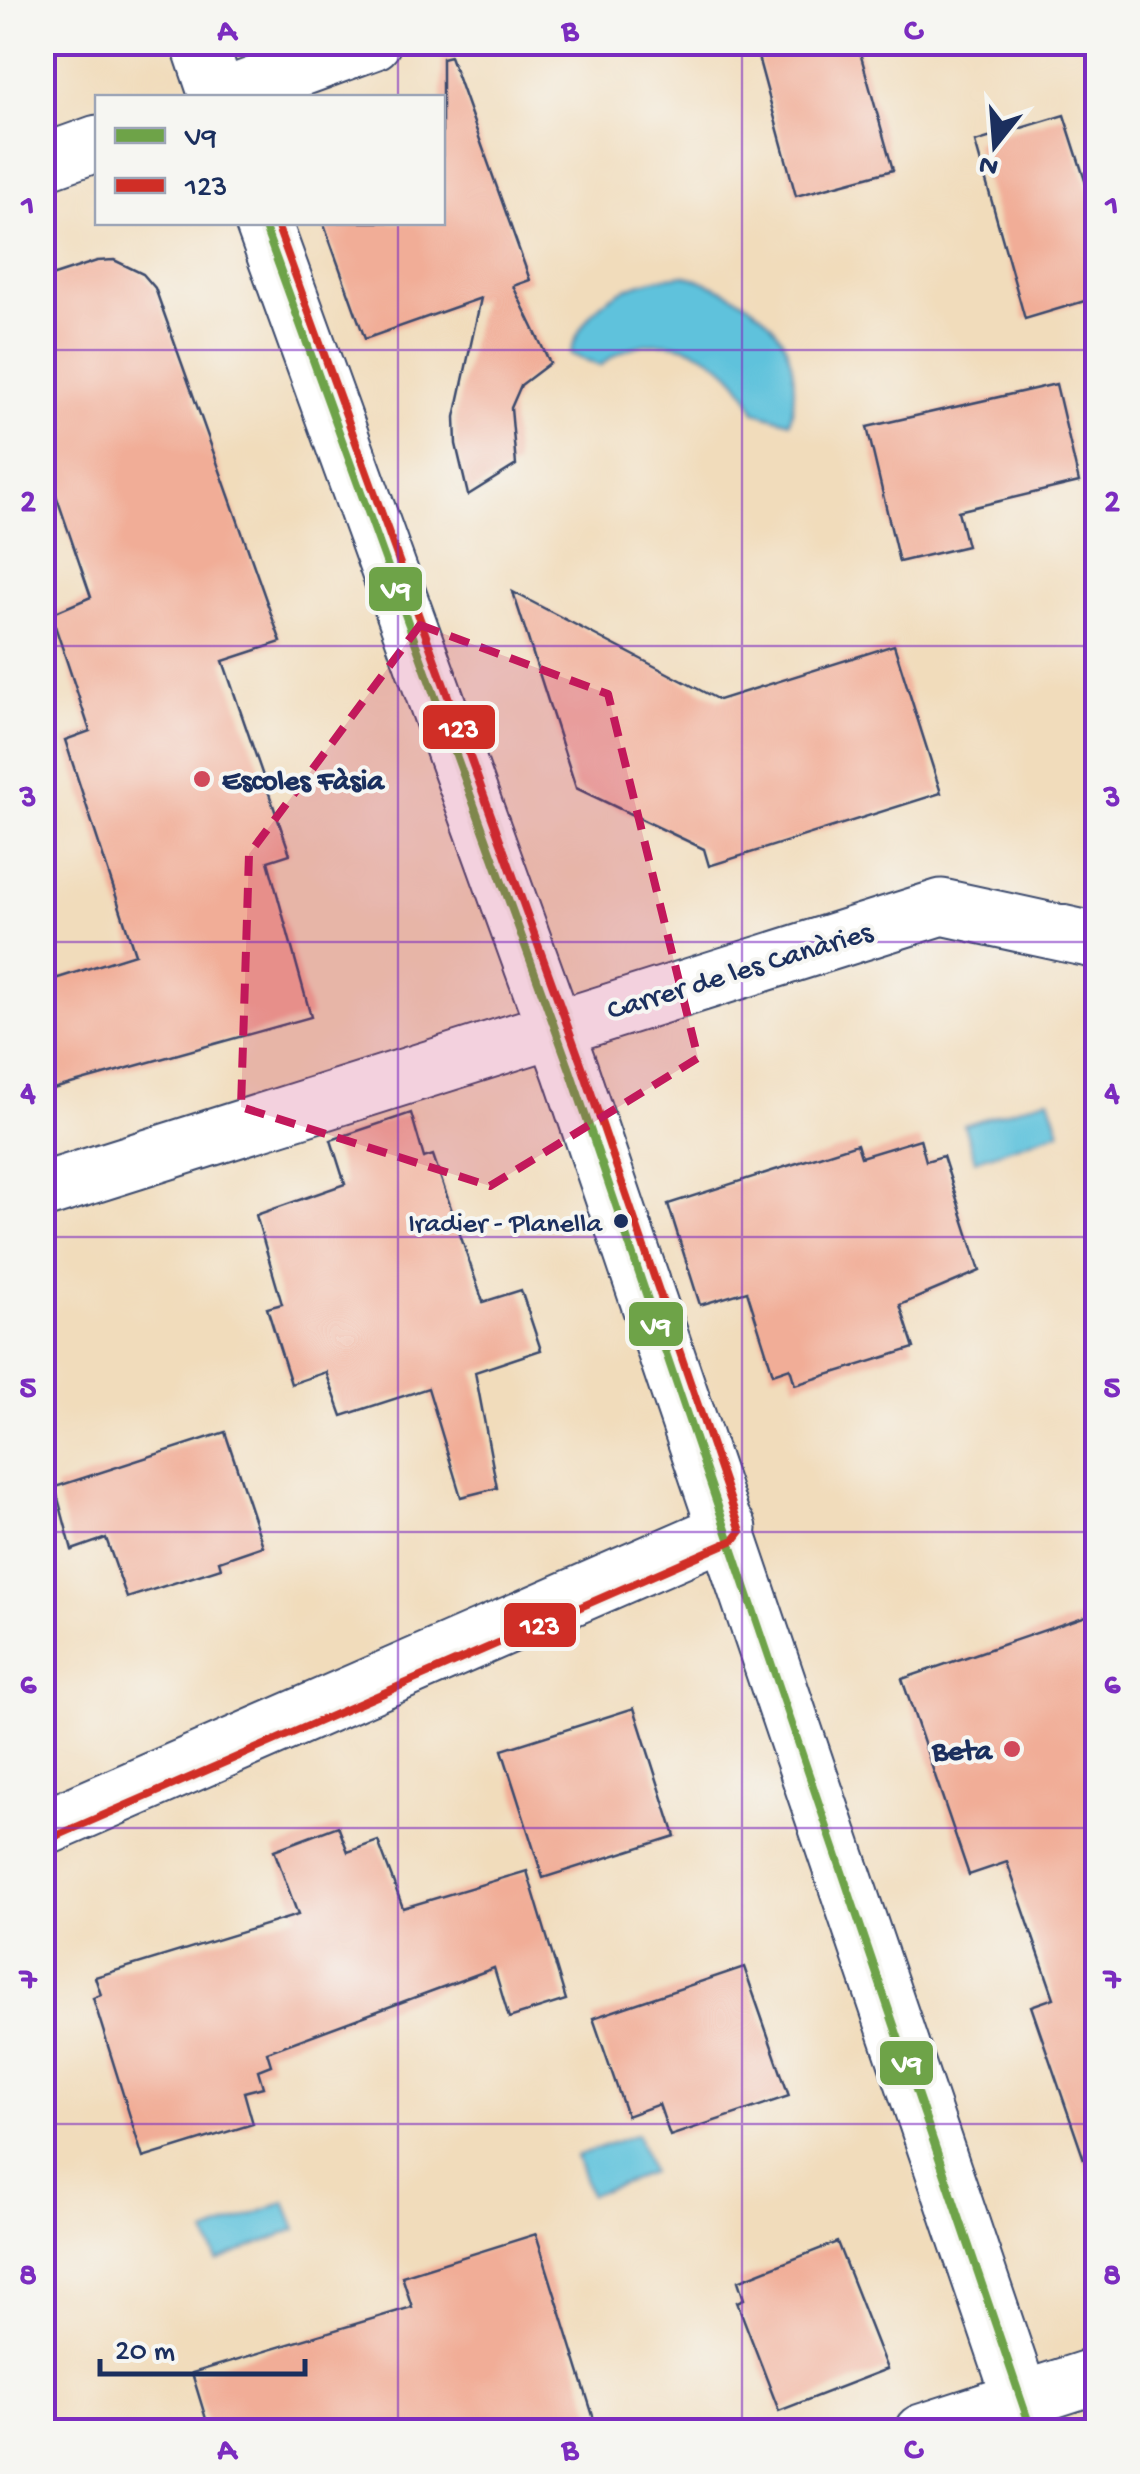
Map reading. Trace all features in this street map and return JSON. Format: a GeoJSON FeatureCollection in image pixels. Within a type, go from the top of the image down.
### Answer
{"type":"FeatureCollection","features":[{"type":"Feature","properties":{"kind":"street"},"geometry":{"type":"LineString","coordinates":[[199,42],[218,95]]}},
{"type":"Feature","properties":{"kind":"street"},"geometry":{"type":"LineString","coordinates":[[227,95],[373,42]]}},
{"type":"Feature","properties":{"kind":"street"},"geometry":{"type":"LineString","coordinates":[[42,163],[95,143]]}},
{"type":"Feature","properties":{"kind":"street"},"geometry":{"type":"LineString","coordinates":[[265,225],[554,1026],[729,1529],[1026,2415]]}},
{"type":"Feature","properties":{"kind":"street","name":"Carrer de les Canàries"},"geometry":{"type":"LineString","coordinates":[[42,1191],[942,906],[1098,940]]}},
{"type":"Feature","properties":{"kind":"street"},"geometry":{"type":"LineString","coordinates":[[42,1829],[729,1529]]}},
{"type":"Feature","properties":{"kind":"street"},"geometry":{"type":"LineString","coordinates":[[922,2432],[1026,2415],[1098,2375]]}},
{"type":"Feature","properties":{"kind":"highlighted area"},"geometry":{"type":"Polygon","coordinates":[[[420,625],[608,694],[698,1058],[490,1186],[241,1107],[249,854],[420,625]]]}},
{"type":"Feature","properties":{"kind":"water"},"geometry":{"type":"Polygon","coordinates":[[[685,275],[735,296],[772,325],[792,366],[790,422],[755,412],[729,372],[690,348],[644,345],[621,352],[600,366],[570,354],[587,319],[613,295],[646,282],[685,275]]]}},
{"type":"Feature","properties":{"kind":"water"},"geometry":{"type":"Polygon","coordinates":[[[1049,1098],[1060,1131],[975,1160],[964,1125],[1049,1098]]]}},
{"type":"Feature","properties":{"kind":"water"},"geometry":{"type":"Polygon","coordinates":[[[637,2134],[651,2173],[590,2195],[576,2156],[637,2134]]]}},
{"type":"Feature","properties":{"kind":"water"},"geometry":{"type":"Polygon","coordinates":[[[285,2202],[296,2229],[217,2261],[206,2234],[285,2202]]]}},
{"type":"Feature","properties":{"kind":"building"},"geometry":{"type":"Polygon","coordinates":[[[794,42],[857,42],[893,170],[796,196],[757,53],[794,42]]]}},
{"type":"Feature","properties":{"kind":"building"},"geometry":{"type":"Polygon","coordinates":[[[450,56],[530,280],[513,286],[550,363],[521,385],[511,408],[516,465],[468,495],[456,444],[455,417],[481,298],[365,339],[324,225],[445,225],[442,58],[450,56]]]}},
{"type":"Feature","properties":{"kind":"building"},"geometry":{"type":"Polygon","coordinates":[[[1064,115],[1098,221],[1098,297],[1025,319],[975,142],[1064,115]]]}},
{"type":"Feature","properties":{"kind":"building"},"geometry":{"type":"Polygon","coordinates":[[[114,260],[143,274],[155,288],[281,642],[223,661],[290,854],[268,861],[311,1017],[42,1092],[42,983],[135,954],[65,740],[90,731],[51,614],[91,597],[42,454],[42,279],[97,261],[114,260]]]}},
{"type":"Feature","properties":{"kind":"building"},"geometry":{"type":"Polygon","coordinates":[[[1056,384],[1079,482],[958,511],[967,546],[899,562],[867,427],[1056,384]]]}},
{"type":"Feature","properties":{"kind":"building"},"geometry":{"type":"Polygon","coordinates":[[[513,592],[719,700],[894,645],[941,793],[709,866],[704,849],[576,788],[513,592]]]}},
{"type":"Feature","properties":{"kind":"building"},"geometry":{"type":"Polygon","coordinates":[[[411,1113],[424,1158],[433,1155],[483,1302],[521,1290],[541,1350],[475,1372],[497,1488],[461,1497],[428,1388],[342,1416],[326,1372],[291,1384],[267,1308],[282,1304],[256,1215],[345,1184],[331,1140],[411,1113]]]}},
{"type":"Feature","properties":{"kind":"building"},"geometry":{"type":"Polygon","coordinates":[[[920,1139],[926,1161],[943,1156],[980,1271],[900,1305],[914,1348],[795,1385],[790,1368],[773,1374],[747,1291],[700,1305],[668,1204],[857,1144],[861,1157],[920,1139]]]}},
{"type":"Feature","properties":{"kind":"building"},"geometry":{"type":"Polygon","coordinates":[[[225,1432],[263,1546],[219,1561],[221,1568],[127,1598],[106,1538],[72,1550],[55,1487],[225,1432]]]}},
{"type":"Feature","properties":{"kind":"building","name":"Beta"},"geometry":{"type":"Polygon","coordinates":[[[1098,1612],[1098,2172],[1089,2174],[1031,2006],[1054,1998],[1007,1862],[969,1875],[902,1679],[1098,1612]]]}},
{"type":"Feature","properties":{"kind":"building"},"geometry":{"type":"Polygon","coordinates":[[[634,1708],[675,1836],[543,1878],[502,1750],[634,1708]]]}},
{"type":"Feature","properties":{"kind":"building"},"geometry":{"type":"Polygon","coordinates":[[[338,1826],[348,1852],[378,1841],[403,1908],[527,1871],[566,2000],[509,2018],[494,1968],[267,2052],[271,2065],[258,2070],[263,2087],[244,2092],[253,2124],[143,2158],[93,1998],[101,1995],[95,1977],[298,1915],[274,1850],[338,1826]]]}},
{"type":"Feature","properties":{"kind":"building"},"geometry":{"type":"Polygon","coordinates":[[[744,1967],[789,2096],[670,2136],[659,2104],[627,2116],[593,2018],[744,1967]]]}},
{"type":"Feature","properties":{"kind":"building"},"geometry":{"type":"Polygon","coordinates":[[[536,2234],[598,2432],[210,2432],[192,2373],[412,2307],[402,2276],[536,2234]]]}},
{"type":"Feature","properties":{"kind":"building"},"geometry":{"type":"Polygon","coordinates":[[[837,2242],[887,2369],[779,2411],[737,2302],[744,2299],[738,2281],[837,2242]]]}},
{"type":"Feature","properties":{"kind":"transit line","name":"V9"},"geometry":{"type":"LineString","coordinates":[[264,225],[570,1070],[1032,2432]]}},
{"type":"Feature","properties":{"kind":"transit line","name":"123"},"geometry":{"type":"LineString","coordinates":[[47,1840],[734,1540],[741,1531],[582,1066],[277,225]]}},
{"type":"Feature","properties":{"kind":"place","name":"Escoles Fàsia"},"geometry":{"type":"Point","coordinates":[202,779]}},
{"type":"Feature","properties":{"kind":"place","name":"Iradier - Planella"},"geometry":{"type":"Point","coordinates":[621,1221]}},
{"type":"Feature","properties":{"kind":"place","name":"Beta"},"geometry":{"type":"Point","coordinates":[1012,1749]}}]}
